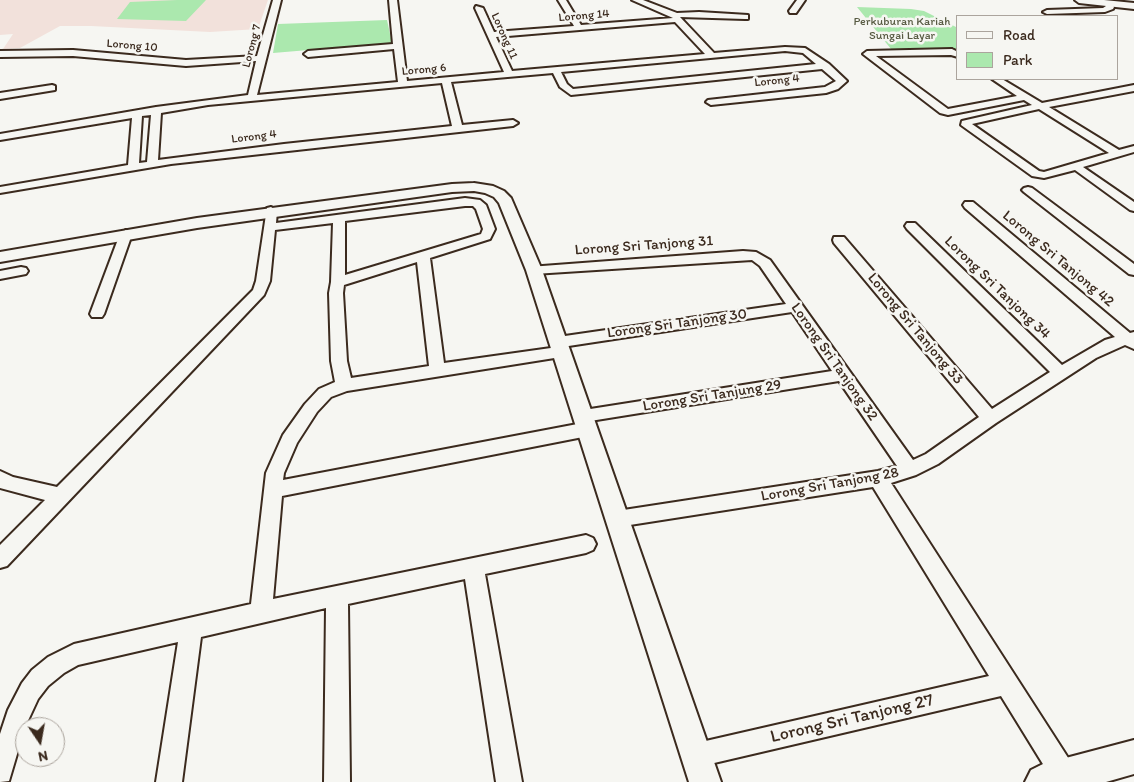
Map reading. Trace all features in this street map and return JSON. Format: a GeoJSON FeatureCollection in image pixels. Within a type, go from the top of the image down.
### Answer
{"type":"FeatureCollection","features":[{"type":"Feature","properties":{"kind":"main road"},"geometry":{"type":"LineString","coordinates":[[1054,779],[1134,757]]}},
{"type":"Feature","properties":{"kind":"street","name":"Lorong 7"},"geometry":{"type":"LineString","coordinates":[[252,98],[277,0]]}},
{"type":"Feature","properties":{"kind":"street"},"geometry":{"type":"LineString","coordinates":[[392,0],[404,84]]}},
{"type":"Feature","properties":{"kind":"street"},"geometry":{"type":"LineString","coordinates":[[562,0],[579,28]]}},
{"type":"Feature","properties":{"kind":"street"},"geometry":{"type":"LineString","coordinates":[[636,0],[676,18],[711,55]]}},
{"type":"Feature","properties":{"kind":"street"},"geometry":{"type":"LineString","coordinates":[[793,11],[801,0]]}},
{"type":"Feature","properties":{"kind":"street"},"geometry":{"type":"LineString","coordinates":[[1079,0],[1134,6]]}},
{"type":"Feature","properties":{"kind":"street"},"geometry":{"type":"LineString","coordinates":[[1047,12],[1105,10],[1110,7],[1107,4]]}},
{"type":"Feature","properties":{"kind":"street","name":"Lorong 11"},"geometry":{"type":"LineString","coordinates":[[479,8],[509,74]]}},
{"type":"Feature","properties":{"kind":"street","name":"Lorong 14"},"geometry":{"type":"LineString","coordinates":[[492,35],[579,28],[699,14],[745,16]]}},
{"type":"Feature","properties":{"kind":"street"},"geometry":{"type":"LineString","coordinates":[[308,54],[398,46]]}},
{"type":"Feature","properties":{"kind":"street","name":"Lorong 6"},"geometry":{"type":"LineString","coordinates":[[0,138],[156,110],[252,98],[793,48],[805,51],[826,66],[842,81]]}},
{"type":"Feature","properties":{"kind":"street"},"geometry":{"type":"LineString","coordinates":[[956,54],[952,52],[867,54],[943,111],[948,112],[1026,97]]}},
{"type":"Feature","properties":{"kind":"street","name":"Lorong 10"},"geometry":{"type":"LineString","coordinates":[[0,54],[73,53],[186,63],[261,58]]}},
{"type":"Feature","properties":{"kind":"street"},"geometry":{"type":"LineString","coordinates":[[556,70],[564,86],[571,92],[826,66]]}},
{"type":"Feature","properties":{"kind":"street"},"geometry":{"type":"LineString","coordinates":[[446,80],[458,129]]}},
{"type":"Feature","properties":{"kind":"street"},"geometry":{"type":"LineString","coordinates":[[998,80],[1117,153]]}},
{"type":"Feature","properties":{"kind":"street","name":"Lorong 4"},"geometry":{"type":"LineString","coordinates":[[711,102],[826,90],[835,87],[842,81]]}},
{"type":"Feature","properties":{"kind":"street"},"geometry":{"type":"LineString","coordinates":[[0,96],[52,88]]}},
{"type":"Feature","properties":{"kind":"street"},"geometry":{"type":"LineString","coordinates":[[1134,88],[976,119],[966,123],[966,125],[1036,174],[1044,175],[1134,149]]}},
{"type":"Feature","properties":{"kind":"street"},"geometry":{"type":"LineString","coordinates":[[1119,92],[1134,100]]}},
{"type":"Feature","properties":{"kind":"street"},"geometry":{"type":"LineString","coordinates":[[152,164],[156,110]]}},
{"type":"Feature","properties":{"kind":"street"},"geometry":{"type":"LineString","coordinates":[[133,167],[137,114]]}},
{"type":"Feature","properties":{"kind":"street","name":"Lorong 4"},"geometry":{"type":"LineString","coordinates":[[0,190],[152,164],[512,124]]}},
{"type":"Feature","properties":{"kind":"street"},"geometry":{"type":"LineString","coordinates":[[1080,170],[1134,207]]}},
{"type":"Feature","properties":{"kind":"street"},"geometry":{"type":"LineString","coordinates":[[0,257],[126,234],[271,219],[452,188],[474,187],[488,189],[499,194],[506,201],[534,270],[705,782]]}},
{"type":"Feature","properties":{"kind":"street"},"geometry":{"type":"LineString","coordinates":[[1028,190],[1134,271]]}},
{"type":"Feature","properties":{"kind":"street"},"geometry":{"type":"LineString","coordinates":[[271,219],[338,218],[465,202],[476,203],[482,208],[489,229],[486,236],[338,282]]}},
{"type":"Feature","properties":{"kind":"street","name":"Lorong Sri Tanjong 42"},"geometry":{"type":"LineString","coordinates":[[969,205],[1132,340]]}},
{"type":"Feature","properties":{"kind":"street"},"geometry":{"type":"LineString","coordinates":[[338,218],[338,282],[336,293],[339,361],[344,386]]}},
{"type":"Feature","properties":{"kind":"street"},"geometry":{"type":"LineString","coordinates":[[0,559],[259,292],[263,281],[271,219]]}},
{"type":"Feature","properties":{"kind":"street","name":"Lorong Sri Tanjong 34"},"geometry":{"type":"LineString","coordinates":[[911,226],[1061,373]]}},
{"type":"Feature","properties":{"kind":"street"},"geometry":{"type":"LineString","coordinates":[[97,314],[126,234]]}},
{"type":"Feature","properties":{"kind":"street","name":"Lorong Sri Tanjong 33"},"geometry":{"type":"LineString","coordinates":[[839,240],[990,418]]}},
{"type":"Feature","properties":{"kind":"street","name":"Lorong Sri Tanjong 31"},"geometry":{"type":"LineString","coordinates":[[534,270],[743,255],[756,256]]}},
{"type":"Feature","properties":{"kind":"street","name":"Lorong Sri Tanjong 32"},"geometry":{"type":"LineString","coordinates":[[756,256],[765,263],[841,375],[910,470]]}},
{"type":"Feature","properties":{"kind":"street"},"geometry":{"type":"LineString","coordinates":[[423,257],[437,370]]}},
{"type":"Feature","properties":{"kind":"street"},"geometry":{"type":"LineString","coordinates":[[0,275],[21,271]]}},
{"type":"Feature","properties":{"kind":"street","name":"Lorong Sri Tanjong 30"},"geometry":{"type":"LineString","coordinates":[[260,612],[275,473],[281,454],[311,408],[325,393],[344,386],[796,307]]}},
{"type":"Feature","properties":{"kind":"street","name":"Lorong Sri Tanjong 28"},"geometry":{"type":"LineString","coordinates":[[617,519],[878,479],[910,470],[932,460],[990,418],[1110,344],[1132,340]]}},
{"type":"Feature","properties":{"kind":"street","name":"Lorong Sri Tanjung 29"},"geometry":{"type":"LineString","coordinates":[[272,490],[586,423],[841,375]]}},
{"type":"Feature","properties":{"kind":"street"},"geometry":{"type":"LineString","coordinates":[[0,479],[9,484],[60,496]]}},
{"type":"Feature","properties":{"kind":"street"},"geometry":{"type":"LineString","coordinates":[[878,479],[1007,683],[1054,779]]}},
{"type":"Feature","properties":{"kind":"street"},"geometry":{"type":"LineString","coordinates":[[0,772],[20,710],[30,691],[40,678],[56,665],[74,655],[260,612],[586,544]]}},
{"type":"Feature","properties":{"kind":"street"},"geometry":{"type":"LineString","coordinates":[[474,568],[509,782]]}},
{"type":"Feature","properties":{"kind":"street"},"geometry":{"type":"LineString","coordinates":[[337,596],[337,782]]}},
{"type":"Feature","properties":{"kind":"street"},"geometry":{"type":"LineString","coordinates":[[169,782],[191,628]]}},
{"type":"Feature","properties":{"kind":"street","name":"Lorong Sri Tanjong 27"},"geometry":{"type":"LineString","coordinates":[[697,756],[1007,683]]}},
{"type":"Feature","properties":{"kind":"shaded area"},"geometry":{"type":"Polygon","coordinates":[[[0,0],[268,0],[258,29],[210,32],[60,26],[20,48],[3,49],[13,34],[0,35],[0,0]]]}},
{"type":"Feature","properties":{"kind":"green space"},"geometry":{"type":"Polygon","coordinates":[[[206,0],[186,21],[117,19],[130,2],[206,0]]]}},
{"type":"Feature","properties":{"kind":"green space","name":"Perkuburan Kariah Sungai Layar"},"geometry":{"type":"Polygon","coordinates":[[[857,7],[924,11],[956,27],[956,49],[891,49],[857,7]]]}},
{"type":"Feature","properties":{"kind":"green space"},"geometry":{"type":"Polygon","coordinates":[[[387,20],[392,43],[273,53],[278,24],[387,20]]]}}]}
